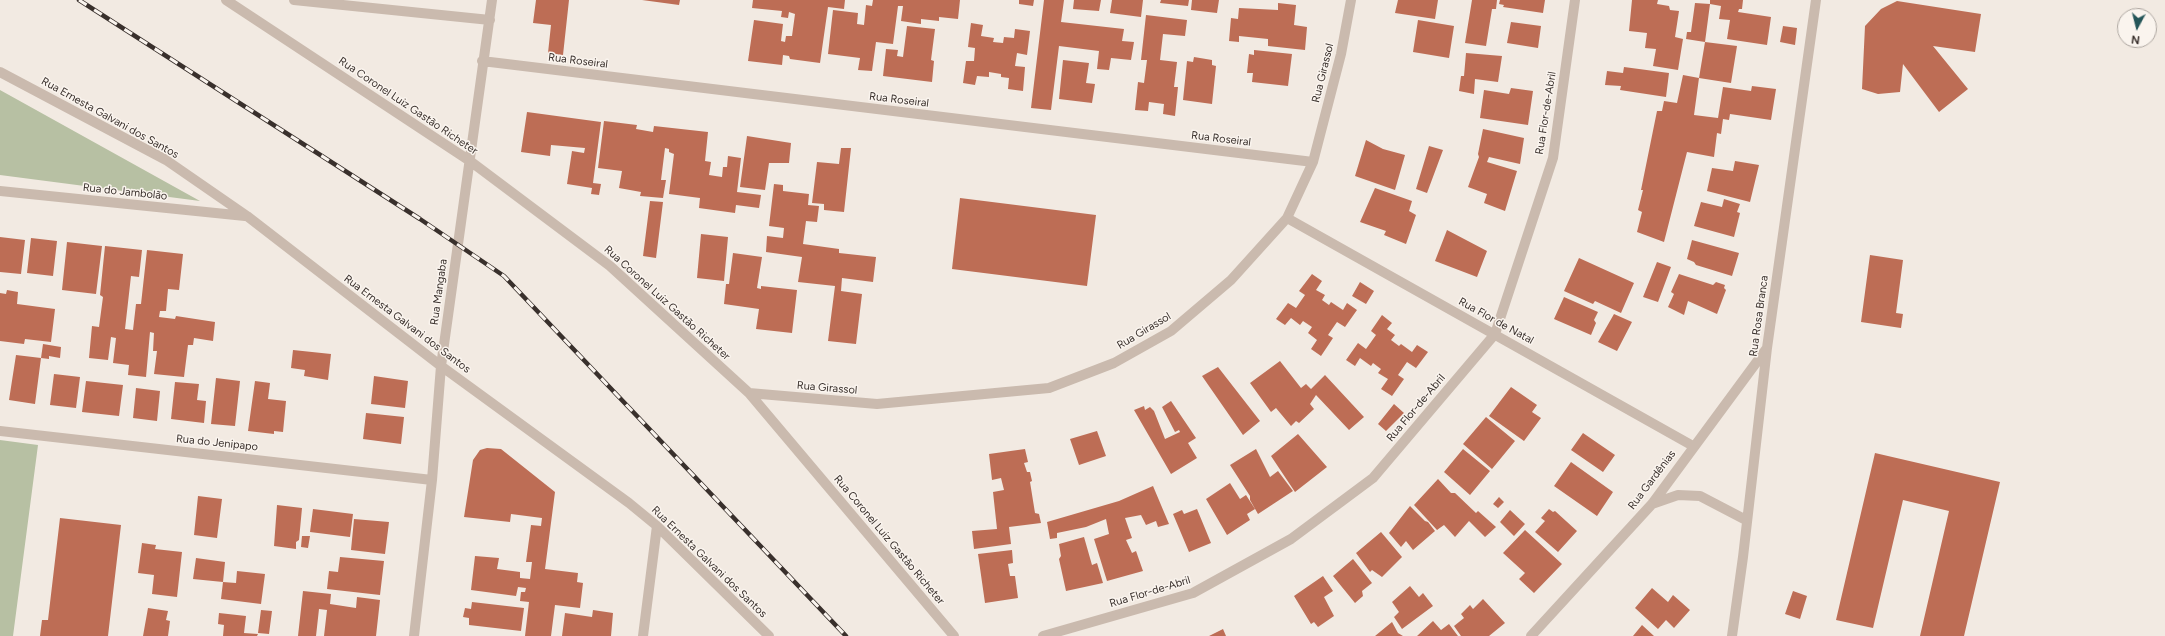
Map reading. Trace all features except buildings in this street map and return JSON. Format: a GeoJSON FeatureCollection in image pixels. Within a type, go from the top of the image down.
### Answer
{"type":"FeatureCollection","features":[{"type":"Feature","properties":{"kind":"street","name":"Rua Coronel Luiz Gastão Richeter"},"geometry":{"type":"LineString","coordinates":[[226,0],[470,161],[610,266],[749,393],[954,636]]}},
{"type":"Feature","properties":{"kind":"street"},"geometry":{"type":"LineString","coordinates":[[294,0],[490,20]]}},
{"type":"Feature","properties":{"kind":"street","name":"Rua Mangaba"},"geometry":{"type":"LineString","coordinates":[[414,636],[432,480],[441,366],[470,161],[482,61],[490,20],[492,0]]}},
{"type":"Feature","properties":{"kind":"street","name":"Rua Girassol"},"geometry":{"type":"LineString","coordinates":[[749,393],[877,404],[1049,388],[1114,363],[1171,331],[1231,280],[1287,218],[1313,162],[1341,54],[1351,0]]}},
{"type":"Feature","properties":{"kind":"street","name":"Rua Flor-de-Abril"},"geometry":{"type":"LineString","coordinates":[[1043,636],[1193,593],[1291,539],[1373,478],[1495,334],[1552,158],[1575,0]]}},
{"type":"Feature","properties":{"kind":"street","name":"Rua Rosa Branca"},"geometry":{"type":"LineString","coordinates":[[1732,636],[1767,348],[1816,0]]}},
{"type":"Feature","properties":{"kind":"street","name":"Rua Roseiral"},"geometry":{"type":"LineString","coordinates":[[482,61],[1313,162]]}},
{"type":"Feature","properties":{"kind":"street","name":"Rua Ernesta Galvani dos Santos"},"geometry":{"type":"LineString","coordinates":[[0,72],[166,160],[247,216],[441,366],[657,526],[769,636]]}},
{"type":"Feature","properties":{"kind":"street","name":"Rua do Jambolão"},"geometry":{"type":"LineString","coordinates":[[0,191],[247,216]]}},
{"type":"Feature","properties":{"kind":"street","name":"Rua Flor de Natal"},"geometry":{"type":"LineString","coordinates":[[1287,218],[1693,446]]}},
{"type":"Feature","properties":{"kind":"street","name":"Rua Gardênias"},"geometry":{"type":"LineString","coordinates":[[1531,636],[1652,504],[1693,446],[1767,348]]}},
{"type":"Feature","properties":{"kind":"street","name":"Rua do Jenipapo"},"geometry":{"type":"LineString","coordinates":[[0,431],[432,480]]}},
{"type":"Feature","properties":{"kind":"street"},"geometry":{"type":"LineString","coordinates":[[1652,504],[1678,495],[1700,496],[1746,520]]}},
{"type":"Feature","properties":{"kind":"street"},"geometry":{"type":"LineString","coordinates":[[644,636],[657,526]]}},
{"type":"Feature","properties":{"kind":"green space"},"geometry":{"type":"Polygon","coordinates":[[[0,90],[200,201],[0,175],[0,90]]]}},
{"type":"Feature","properties":{"kind":"green space"},"geometry":{"type":"Polygon","coordinates":[[[0,440],[38,445],[13,636],[0,636],[0,440]]]}},
{"type":"Feature","properties":{"kind":"railway"},"geometry":{"type":"LineString","coordinates":[[79,0],[420,219],[504,276],[846,636]]}}]}
